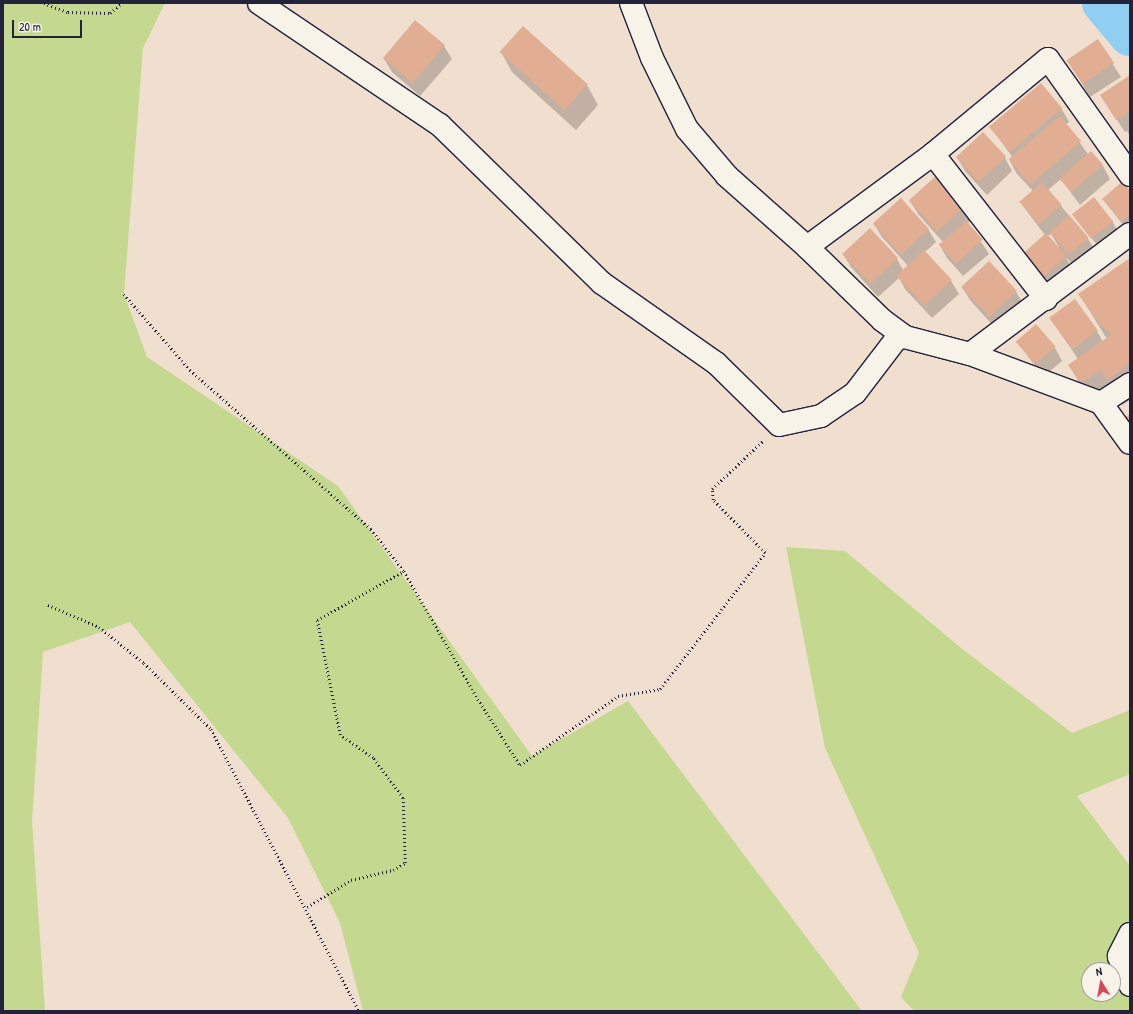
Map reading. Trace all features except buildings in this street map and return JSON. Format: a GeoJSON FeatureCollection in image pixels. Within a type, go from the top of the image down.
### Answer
{"type":"FeatureCollection","features":[{"type":"Feature","properties":{"kind":"street"},"geometry":{"type":"LineString","coordinates":[[259,3],[440,125],[602,283],[716,363],[779,426],[821,416],[855,393],[897,338],[905,336]]}},
{"type":"Feature","properties":{"kind":"street"},"geometry":{"type":"LineString","coordinates":[[631,3],[652,58],[687,129],[727,176],[807,247],[882,320],[905,336],[970,354],[1101,404],[1130,444]]}},
{"type":"Feature","properties":{"kind":"street"},"geometry":{"type":"LineString","coordinates":[[807,247],[933,154],[1048,59],[1130,175]]}},
{"type":"Feature","properties":{"kind":"street"},"geometry":{"type":"LineString","coordinates":[[933,154],[1046,299]]}},
{"type":"Feature","properties":{"kind":"street"},"geometry":{"type":"LineString","coordinates":[[970,354],[1046,299],[1130,234]]}},
{"type":"Feature","properties":{"kind":"street"},"geometry":{"type":"LineString","coordinates":[[1101,404],[1130,384]]}},
{"type":"Feature","properties":{"kind":"street"},"geometry":{"type":"LineString","coordinates":[[1130,934],[1119,956],[1130,985]]}},
{"type":"Feature","properties":{"kind":"path"},"geometry":{"type":"LineString","coordinates":[[44,3],[68,12],[110,14],[122,3]]}},
{"type":"Feature","properties":{"kind":"path"},"geometry":{"type":"LineString","coordinates":[[124,294],[190,370],[371,529],[404,571],[478,699],[520,765],[618,696],[660,689],[765,553],[713,500],[712,489],[779,426]]}},
{"type":"Feature","properties":{"kind":"path"},"geometry":{"type":"LineString","coordinates":[[307,907],[351,880],[393,870],[405,863],[403,798],[373,758],[340,735],[317,620],[404,571]]}},
{"type":"Feature","properties":{"kind":"path"},"geometry":{"type":"LineString","coordinates":[[48,606],[99,627],[144,663],[211,728],[307,907],[359,1011]]}},
{"type":"Feature","properties":{"kind":"green space"},"geometry":{"type":"Polygon","coordinates":[[[3,3],[165,3],[143,48],[124,294],[147,357],[338,486],[532,756],[628,701],[862,1011],[363,1011],[340,923],[288,818],[130,622],[43,652],[32,821],[45,1011],[3,1011],[3,3]]]}},
{"type":"Feature","properties":{"kind":"green space"},"geometry":{"type":"Polygon","coordinates":[[[786,547],[845,551],[961,648],[1072,733],[1130,710],[1130,774],[1077,796],[1130,866],[1130,1011],[914,1011],[901,997],[919,953],[825,748],[786,547]]]}},
{"type":"Feature","properties":{"kind":"waterway"},"geometry":{"type":"LineString","coordinates":[[1103,3],[1130,35]]}}]}
